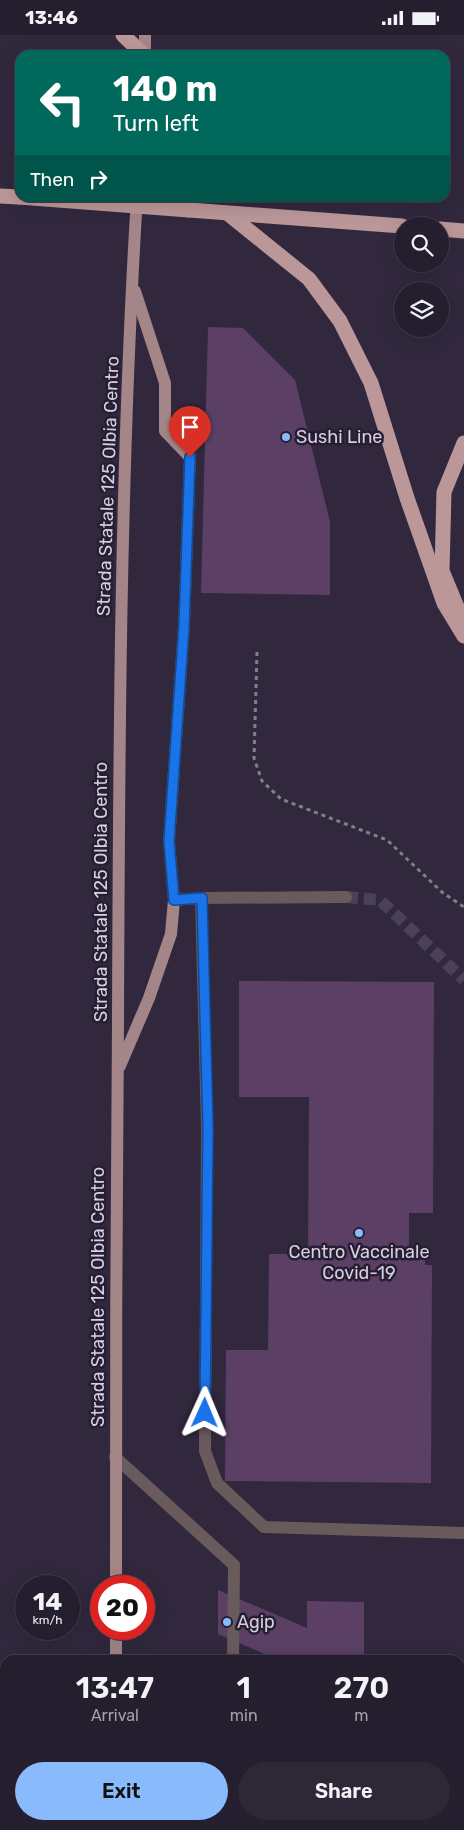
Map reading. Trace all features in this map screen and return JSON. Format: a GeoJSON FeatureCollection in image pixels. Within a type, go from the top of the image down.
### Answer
{"type":"FeatureCollection","features":[{"type":"Feature","properties":{"kind":"highway"},"geometry":{"type":"LineString","coordinates":[[123,35],[140,50]]}},
{"type":"Feature","properties":{"kind":"highway"},"geometry":{"type":"LineString","coordinates":[[0,196],[15,197]]}},
{"type":"Feature","properties":{"kind":"highway"},"geometry":{"type":"LineString","coordinates":[[80,202],[394,225]]}},
{"type":"Feature","properties":{"kind":"highway"},"geometry":{"type":"LineString","coordinates":[[227,213],[309,279],[340,321],[370,383],[407,498],[444,603],[464,636]]}},
{"type":"Feature","properties":{"kind":"highway"},"geometry":{"type":"LineString","coordinates":[[449,230],[464,231]]}},
{"type":"Feature","properties":{"kind":"highway"},"geometry":{"type":"LineString","coordinates":[[464,443],[444,492],[442,571],[464,625]]}},
{"type":"Feature","properties":{"kind":"main road"},"geometry":{"type":"LineString","coordinates":[[144,35],[145,50]]}},
{"type":"Feature","properties":{"kind":"main road","name":"Strada Statale 125 Olbia Centro"},"geometry":{"type":"LineString","coordinates":[[116,1575],[118,775],[124,472],[136,202]]}},
{"type":"Feature","properties":{"kind":"main road"},"geometry":{"type":"LineString","coordinates":[[132,281],[165,383],[165,431],[190,457]]}},
{"type":"Feature","properties":{"kind":"main road"},"geometry":{"type":"LineString","coordinates":[[117,1073],[149,998],[171,934],[174,900]]}},
{"type":"Feature","properties":{"kind":"main road"},"geometry":{"type":"LineString","coordinates":[[116,1640],[116,1655]]}},
{"type":"Feature","properties":{"kind":"street"},"geometry":{"type":"LineString","coordinates":[[190,457],[184,626],[169,841],[174,900],[202,898],[346,897]]}},
{"type":"Feature","properties":{"kind":"street"},"geometry":{"type":"LineString","coordinates":[[202,898],[208,1129],[204,1451],[217,1483],[264,1527],[464,1533]]}},
{"type":"Feature","properties":{"kind":"street"},"geometry":{"type":"LineString","coordinates":[[115,1457],[234,1565],[233,1655]]}},
{"type":"Feature","properties":{"kind":"path"},"geometry":{"type":"LineString","coordinates":[[257,652],[254,758],[262,781],[281,799],[388,840],[443,893],[464,907]]}},
{"type":"Feature","properties":{"kind":"building"},"geometry":{"type":"Polygon","coordinates":[[[208,327],[243,328],[295,380],[330,522],[330,595],[201,593],[208,327]]]}},
{"type":"Feature","properties":{"kind":"building"},"geometry":{"type":"Polygon","coordinates":[[[239,981],[434,982],[433,1213],[409,1213],[409,1260],[425,1260],[425,1265],[432,1265],[431,1483],[225,1481],[226,1350],[268,1350],[269,1254],[308,1254],[309,1097],[239,1097],[239,981]]]}},
{"type":"Feature","properties":{"kind":"building"},"geometry":{"type":"Polygon","coordinates":[[[218,1590],[307,1628],[307,1601],[364,1602],[364,1655],[267,1655],[218,1634],[218,1590]]]}},
{"type":"Feature","properties":{"kind":"tunnel"},"geometry":{"type":"LineString","coordinates":[[346,897],[380,900],[464,980]]}},
{"type":"Feature","properties":{"kind":"place","name":"Sushi Line"},"geometry":{"type":"Point","coordinates":[286,437]}},
{"type":"Feature","properties":{"kind":"place","name":"Centro Vaccinale Covid-19"},"geometry":{"type":"Point","coordinates":[359,1233]}},
{"type":"Feature","properties":{"kind":"place","name":"Agip"},"geometry":{"type":"Point","coordinates":[227,1622]}},
{"type":"Feature","properties":{"kind":"route"},"geometry":{"type":"LineString","coordinates":[[190,457],[184,626],[169,841],[174,900],[202,898],[208,1129],[205,1413]]}}]}
